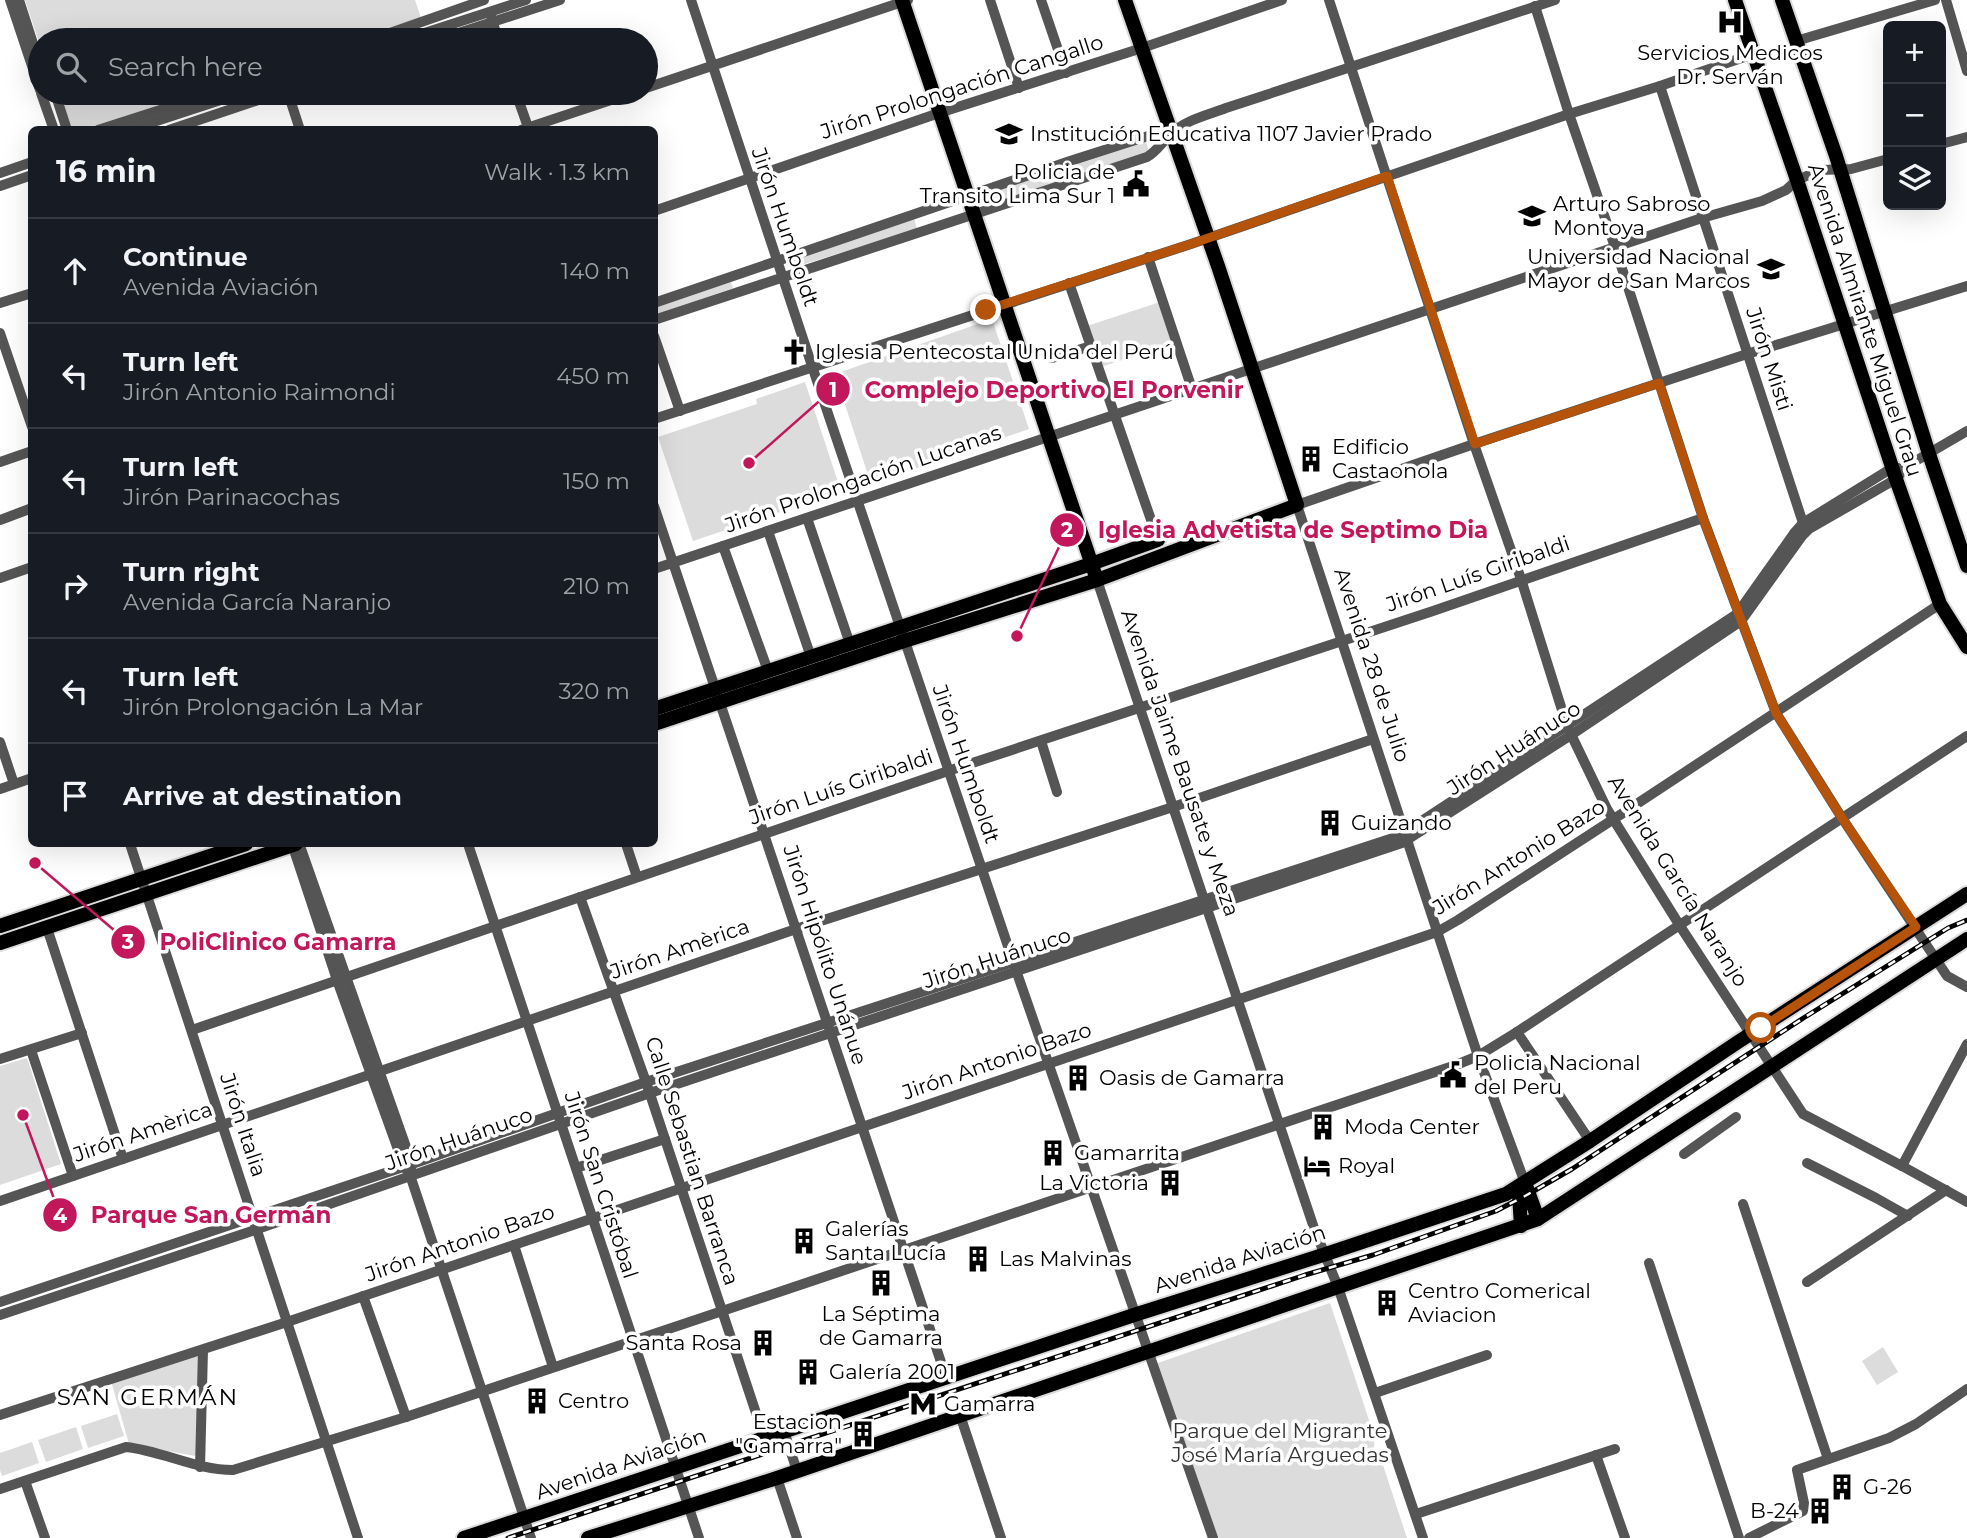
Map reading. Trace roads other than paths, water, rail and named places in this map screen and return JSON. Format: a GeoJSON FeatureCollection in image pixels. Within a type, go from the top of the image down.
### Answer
{"type":"FeatureCollection","features":[{"type":"Feature","properties":{"kind":"main road","name":"Avenida 28 de Julio"},"geometry":{"type":"LineString","coordinates":[[1125,0],[1297,505]]}},
{"type":"Feature","properties":{"kind":"main road","name":"Avenida Almirante Miguel Grau"},"geometry":{"type":"LineString","coordinates":[[1735,0],[1845,324],[1899,471],[1940,604],[1967,647]]}},
{"type":"Feature","properties":{"kind":"main road","name":"Avenida Almirante Miguel Grau"},"geometry":{"type":"LineString","coordinates":[[1782,0],[1840,169],[1967,566]]}},
{"type":"Feature","properties":{"kind":"main road","name":"Avenida Jaime Bausate y Meza"},"geometry":{"type":"LineString","coordinates":[[904,1],[939,113],[1097,580]]}},
{"type":"Feature","properties":{"kind":"main road"},"geometry":{"type":"LineString","coordinates":[[658,722],[768,671],[850,644],[902,634],[1097,580],[1297,505]]}},
{"type":"Feature","properties":{"kind":"main road"},"geometry":{"type":"LineString","coordinates":[[658,708],[718,695],[902,634],[1158,540]]}},
{"type":"Feature","properties":{"kind":"main road"},"geometry":{"type":"LineString","coordinates":[[0,926],[237,847]]}},
{"type":"Feature","properties":{"kind":"main road"},"geometry":{"type":"LineString","coordinates":[[0,943],[286,847]]}},
{"type":"Feature","properties":{"kind":"main road","name":"Avenida Aviación"},"geometry":{"type":"LineString","coordinates":[[464,1538],[1506,1194],[1967,894]]}},
{"type":"Feature","properties":{"kind":"main road"},"geometry":{"type":"LineString","coordinates":[[588,1538],[777,1478],[1538,1219],[1967,939]]}},
{"type":"Feature","properties":{"kind":"main road","name":"Avenida 28 de Julio"},"geometry":{"type":"LineString","coordinates":[[1525,1183],[1538,1219]]}},
{"type":"Feature","properties":{"kind":"main road","name":"Avenida 28 de Julio"},"geometry":{"type":"LineString","coordinates":[[1521,1226],[1519,1195],[1525,1183]]}},
{"type":"Feature","properties":{"kind":"street"},"geometry":{"type":"LineString","coordinates":[[10,0],[28,53]]}},
{"type":"Feature","properties":{"kind":"street"},"geometry":{"type":"LineString","coordinates":[[21,0],[31,28]]}},
{"type":"Feature","properties":{"kind":"street"},"geometry":{"type":"LineString","coordinates":[[21,0],[29,28]]}},
{"type":"Feature","properties":{"kind":"street"},"geometry":{"type":"LineString","coordinates":[[404,28],[484,0],[494,28]]}},
{"type":"Feature","properties":{"kind":"street"},"geometry":{"type":"LineString","coordinates":[[465,28],[526,0]]}},
{"type":"Feature","properties":{"kind":"street"},"geometry":{"type":"LineString","coordinates":[[449,28],[560,0]]}},
{"type":"Feature","properties":{"kind":"street","name":"Jirón Humboldt"},"geometry":{"type":"LineString","coordinates":[[691,0],[981,869],[1213,1538]]}},
{"type":"Feature","properties":{"kind":"street"},"geometry":{"type":"LineString","coordinates":[[990,0],[1019,88]]}},
{"type":"Feature","properties":{"kind":"street"},"geometry":{"type":"LineString","coordinates":[[1041,0],[1066,73]]}},
{"type":"Feature","properties":{"kind":"street","name":"Jirón Prolongación Cangallo"},"geometry":{"type":"LineString","coordinates":[[658,210],[939,113],[1282,0]]}},
{"type":"Feature","properties":{"kind":"street","name":"Avenida García Naranjo"},"geometry":{"type":"LineString","coordinates":[[1329,0],[1569,731],[1613,820],[1803,1114],[1967,1202]]}},
{"type":"Feature","properties":{"kind":"street"},"geometry":{"type":"LineString","coordinates":[[658,319],[1147,157],[1154,153],[1171,133],[1186,123],[1555,0]]}},
{"type":"Feature","properties":{"kind":"street"},"geometry":{"type":"LineString","coordinates":[[1796,41],[1935,0]]}},
{"type":"Feature","properties":{"kind":"street"},"geometry":{"type":"LineString","coordinates":[[1946,0],[1967,71]]}},
{"type":"Feature","properties":{"kind":"street"},"geometry":{"type":"LineString","coordinates":[[658,84],[904,1]]}},
{"type":"Feature","properties":{"kind":"street"},"geometry":{"type":"LineString","coordinates":[[1535,6],[1703,518],[1776,713],[1947,976],[1967,987]]}},
{"type":"Feature","properties":{"kind":"street"},"geometry":{"type":"LineString","coordinates":[[658,418],[1753,54]]}},
{"type":"Feature","properties":{"kind":"street","name":"Jirón Misti"},"geometry":{"type":"LineString","coordinates":[[1660,86],[1803,523]]}},
{"type":"Feature","properties":{"kind":"street"},"geometry":{"type":"LineString","coordinates":[[45,105],[53,126]]}},
{"type":"Feature","properties":{"kind":"street"},"geometry":{"type":"LineString","coordinates":[[55,105],[61,126]]}},
{"type":"Feature","properties":{"kind":"street"},"geometry":{"type":"LineString","coordinates":[[57,105],[65,126]]}},
{"type":"Feature","properties":{"kind":"street"},"geometry":{"type":"LineString","coordinates":[[110,126],[176,105]]}},
{"type":"Feature","properties":{"kind":"street"},"geometry":{"type":"LineString","coordinates":[[141,126],[205,105]]}},
{"type":"Feature","properties":{"kind":"street"},"geometry":{"type":"LineString","coordinates":[[181,126],[243,105]]}},
{"type":"Feature","properties":{"kind":"street"},"geometry":{"type":"LineString","coordinates":[[292,105],[299,126]]}},
{"type":"Feature","properties":{"kind":"street"},"geometry":{"type":"LineString","coordinates":[[519,105],[525,126]]}},
{"type":"Feature","properties":{"kind":"street"},"geometry":{"type":"LineString","coordinates":[[535,126],[597,105]]}},
{"type":"Feature","properties":{"kind":"street"},"geometry":{"type":"LineString","coordinates":[[658,302],[1141,138],[1171,133]]}},
{"type":"Feature","properties":{"kind":"street"},"geometry":{"type":"LineString","coordinates":[[1946,143],[1967,137]]}},
{"type":"Feature","properties":{"kind":"street","name":"Jirón Prolongación Lucanas"},"geometry":{"type":"LineString","coordinates":[[658,568],[1702,218],[1762,201],[1786,190],[1797,180],[1821,170],[1851,169],[1883,160]]}},
{"type":"Feature","properties":{"kind":"street"},"geometry":{"type":"LineString","coordinates":[[0,173],[28,163]]}},
{"type":"Feature","properties":{"kind":"street"},"geometry":{"type":"LineString","coordinates":[[0,186],[28,176]]}},
{"type":"Feature","properties":{"kind":"street"},"geometry":{"type":"LineString","coordinates":[[1148,257],[1192,388]]}},
{"type":"Feature","properties":{"kind":"street"},"geometry":{"type":"LineString","coordinates":[[1069,283],[1158,540]]}},
{"type":"Feature","properties":{"kind":"street"},"geometry":{"type":"LineString","coordinates":[[1297,505],[1747,354],[1967,286]]}},
{"type":"Feature","properties":{"kind":"street"},"geometry":{"type":"LineString","coordinates":[[0,303],[28,294]]}},
{"type":"Feature","properties":{"kind":"street"},"geometry":{"type":"LineString","coordinates":[[0,333],[28,415]]}},
{"type":"Feature","properties":{"kind":"street"},"geometry":{"type":"LineString","coordinates":[[1052,358],[1091,346]]}},
{"type":"Feature","properties":{"kind":"street"},"geometry":{"type":"LineString","coordinates":[[658,347],[681,411]]}},
{"type":"Feature","properties":{"kind":"street","name":"Jirón Huánuco"},"geometry":{"type":"LineString","coordinates":[[1739,617],[1803,523],[1967,432]]}},
{"type":"Feature","properties":{"kind":"street"},"geometry":{"type":"LineString","coordinates":[[0,462],[28,452]]}},
{"type":"Feature","properties":{"kind":"street","name":"Jirón Huánuco"},"geometry":{"type":"LineString","coordinates":[[0,1303],[1406,836],[1739,617],[1809,529],[1899,471]]}},
{"type":"Feature","properties":{"kind":"street","name":"Avenida 28 de Julio"},"geometry":{"type":"LineString","coordinates":[[1297,505],[1478,1056],[1525,1183]]}},
{"type":"Feature","properties":{"kind":"street"},"geometry":{"type":"LineString","coordinates":[[0,520],[28,510]]}},
{"type":"Feature","properties":{"kind":"street","name":"Jirón Hipólito Unánue"},"geometry":{"type":"LineString","coordinates":[[658,518],[946,1377]]}},
{"type":"Feature","properties":{"kind":"street"},"geometry":{"type":"LineString","coordinates":[[807,518],[850,644]]}},
{"type":"Feature","properties":{"kind":"street","name":"Jirón Luís Giribaldi"},"geometry":{"type":"LineString","coordinates":[[192,1030],[948,771],[1703,518]]}},
{"type":"Feature","properties":{"kind":"street"},"geometry":{"type":"LineString","coordinates":[[768,531],[811,657]]}},
{"type":"Feature","properties":{"kind":"street"},"geometry":{"type":"LineString","coordinates":[[723,546],[768,671]]}},
{"type":"Feature","properties":{"kind":"street"},"geometry":{"type":"LineString","coordinates":[[0,578],[28,568]]}},
{"type":"Feature","properties":{"kind":"street","name":"Avenida Jaime Bausate y Meza"},"geometry":{"type":"LineString","coordinates":[[1097,580],[1279,1124],[1375,1393],[1423,1538]]}},
{"type":"Feature","properties":{"kind":"street","name":"Jirón Antonio Bazo"},"geometry":{"type":"LineString","coordinates":[[0,1415],[287,1322],[1437,932],[1613,820],[1940,604]]}},
{"type":"Feature","properties":{"kind":"street"},"geometry":{"type":"LineString","coordinates":[[0,1489],[126,1447],[140,1448],[200,1467],[233,1470],[327,1443],[1456,1065],[1478,1056],[1517,1032],[1967,736]]}},
{"type":"Feature","properties":{"kind":"street","name":"Jirón Amèrica"},"geometry":{"type":"LineString","coordinates":[[0,1200],[796,929],[1173,807],[1373,738]]}},
{"type":"Feature","properties":{"kind":"street"},"geometry":{"type":"LineString","coordinates":[[1041,741],[1057,792]]}},
{"type":"Feature","properties":{"kind":"street"},"geometry":{"type":"LineString","coordinates":[[0,742],[14,784]]}},
{"type":"Feature","properties":{"kind":"street"},"geometry":{"type":"LineString","coordinates":[[0,789],[28,779]]}},
{"type":"Feature","properties":{"kind":"street","name":"Jirón Italia"},"geometry":{"type":"LineString","coordinates":[[131,847],[358,1538]]}},
{"type":"Feature","properties":{"kind":"street"},"geometry":{"type":"LineString","coordinates":[[296,847],[409,1168],[531,1538]]}},
{"type":"Feature","properties":{"kind":"street","name":"Jirón San Cristóbal"},"geometry":{"type":"LineString","coordinates":[[469,847],[699,1538]]}},
{"type":"Feature","properties":{"kind":"street"},"geometry":{"type":"LineString","coordinates":[[627,847],[637,877]]}},
{"type":"Feature","properties":{"kind":"street","name":"Calle Sebastian Barranca"},"geometry":{"type":"LineString","coordinates":[[580,897],[648,1088],[764,1437]]}},
{"type":"Feature","properties":{"kind":"street"},"geometry":{"type":"LineString","coordinates":[[47,928],[123,1159]]}},
{"type":"Feature","properties":{"kind":"street"},"geometry":{"type":"LineString","coordinates":[[1517,1032],[1590,1141]]}},
{"type":"Feature","properties":{"kind":"street"},"geometry":{"type":"LineString","coordinates":[[0,1059],[82,1033]]}},
{"type":"Feature","properties":{"kind":"street"},"geometry":{"type":"LineString","coordinates":[[1902,1166],[1967,1044]]}},
{"type":"Feature","properties":{"kind":"street"},"geometry":{"type":"LineString","coordinates":[[31,1050],[73,1176]]}},
{"type":"Feature","properties":{"kind":"street"},"geometry":{"type":"LineString","coordinates":[[1684,1154],[1736,1117]]}},
{"type":"Feature","properties":{"kind":"street"},"geometry":{"type":"LineString","coordinates":[[576,1168],[665,1139]]}},
{"type":"Feature","properties":{"kind":"street"},"geometry":{"type":"LineString","coordinates":[[1807,1163],[1908,1216]]}},
{"type":"Feature","properties":{"kind":"street","name":"Jirón Huánuco"},"geometry":{"type":"LineString","coordinates":[[0,1315],[258,1229],[409,1168]]}},
{"type":"Feature","properties":{"kind":"street"},"geometry":{"type":"LineString","coordinates":[[1807,1282],[1946,1190]]}},
{"type":"Feature","properties":{"kind":"street"},"geometry":{"type":"LineString","coordinates":[[1742,1204],[1828,1459]]}},
{"type":"Feature","properties":{"kind":"street"},"geometry":{"type":"LineString","coordinates":[[176,1243],[179,1255]]}},
{"type":"Feature","properties":{"kind":"street"},"geometry":{"type":"LineString","coordinates":[[514,1245],[553,1367]]}},
{"type":"Feature","properties":{"kind":"street"},"geometry":{"type":"LineString","coordinates":[[1649,1263],[1739,1538]]}},
{"type":"Feature","properties":{"kind":"street"},"geometry":{"type":"LineString","coordinates":[[363,1296],[406,1417]]}},
{"type":"Feature","properties":{"kind":"street"},"geometry":{"type":"LineString","coordinates":[[200,1467],[203,1350]]}},
{"type":"Feature","properties":{"kind":"street"},"geometry":{"type":"LineString","coordinates":[[1375,1393],[1487,1355]]}},
{"type":"Feature","properties":{"kind":"street"},"geometry":{"type":"LineString","coordinates":[[1749,1538],[1803,1511],[1804,1503],[1797,1471],[1889,1438],[1916,1424],[1967,1390]]}},
{"type":"Feature","properties":{"kind":"street"},"geometry":{"type":"LineString","coordinates":[[960,1415],[1001,1538]]}},
{"type":"Feature","properties":{"kind":"street"},"geometry":{"type":"LineString","coordinates":[[784,1431],[797,1471]]}},
{"type":"Feature","properties":{"kind":"street"},"geometry":{"type":"LineString","coordinates":[[1416,1514],[1615,1449]]}},
{"type":"Feature","properties":{"kind":"street"},"geometry":{"type":"LineString","coordinates":[[1596,1455],[1625,1538]]}},
{"type":"Feature","properties":{"kind":"street"},"geometry":{"type":"LineString","coordinates":[[777,1478],[797,1538]]}},
{"type":"Feature","properties":{"kind":"street"},"geometry":{"type":"LineString","coordinates":[[25,1481],[44,1538]]}},
{"type":"Feature","properties":{"kind":"railway"},"geometry":{"type":"LineString","coordinates":[[508,1538],[1305,1275],[1373,1255],[1496,1211],[1572,1169],[1805,1017],[1948,928],[1967,920]]}},
{"type":"Feature","properties":{"kind":"place","name":"Servicios Medicos Dr. Serván"},"geometry":{"type":"Point","coordinates":[1730,22]}},
{"type":"Feature","properties":{"kind":"place","name":"Institución Educativa 1107 Javier Prado"},"geometry":{"type":"Point","coordinates":[1009,134]}},
{"type":"Feature","properties":{"kind":"place","name":"Policia de Transito Lima Sur 1"},"geometry":{"type":"Point","coordinates":[1136,184]}},
{"type":"Feature","properties":{"kind":"place","name":"Arturo Sabroso Montoya"},"geometry":{"type":"Point","coordinates":[1532,216]}},
{"type":"Feature","properties":{"kind":"place","name":"Universidad Nacional Mayor de San Marcos"},"geometry":{"type":"Point","coordinates":[1771,269]}},
{"type":"Feature","properties":{"kind":"place","name":"Iglesia Pentecostal Unida del Perú"},"geometry":{"type":"Point","coordinates":[794,352]}},
{"type":"Feature","properties":{"kind":"place","name":"Edificio Castaonola"},"geometry":{"type":"Point","coordinates":[1311,459]}},
{"type":"Feature","properties":{"kind":"place","name":"Complejo Deportivo El Porvenir"},"geometry":{"type":"Point","coordinates":[749,463]}},
{"type":"Feature","properties":{"kind":"place","name":"Iglesia Advetista de Septimo Dia"},"geometry":{"type":"Point","coordinates":[1017,636]}},
{"type":"Feature","properties":{"kind":"place","name":"Guizando"},"geometry":{"type":"Point","coordinates":[1330,823]}},
{"type":"Feature","properties":{"kind":"place","name":"PoliClinico Gamarra"},"geometry":{"type":"Point","coordinates":[35,863]}},
{"type":"Feature","properties":{"kind":"place","name":"Policia Nacional del Peru"},"geometry":{"type":"Point","coordinates":[1453,1075]}},
{"type":"Feature","properties":{"kind":"place","name":"Oasis de Gamarra"},"geometry":{"type":"Point","coordinates":[1078,1078]}},
{"type":"Feature","properties":{"kind":"place","name":"Parque San Germán"},"geometry":{"type":"Point","coordinates":[23,1115]}},
{"type":"Feature","properties":{"kind":"place","name":"Moda Center"},"geometry":{"type":"Point","coordinates":[1323,1127]}},
{"type":"Feature","properties":{"kind":"place","name":"Gamarrita"},"geometry":{"type":"Point","coordinates":[1053,1153]}},
{"type":"Feature","properties":{"kind":"place","name":"Royal"},"geometry":{"type":"Point","coordinates":[1317,1166]}},
{"type":"Feature","properties":{"kind":"place","name":"La Victoria"},"geometry":{"type":"Point","coordinates":[1170,1183]}},
{"type":"Feature","properties":{"kind":"place","name":"Galerías Santa Lucía"},"geometry":{"type":"Point","coordinates":[804,1241]}},
{"type":"Feature","properties":{"kind":"place","name":"Las Malvinas"},"geometry":{"type":"Point","coordinates":[978,1259]}},
{"type":"Feature","properties":{"kind":"place","name":"La Séptima de Gamarra"},"geometry":{"type":"Point","coordinates":[881,1283]}},
{"type":"Feature","properties":{"kind":"place","name":"Centro Comerical Aviacion"},"geometry":{"type":"Point","coordinates":[1387,1303]}},
{"type":"Feature","properties":{"kind":"place","name":"Santa Rosa"},"geometry":{"type":"Point","coordinates":[763,1343]}},
{"type":"Feature","properties":{"kind":"place","name":"Galería 2001"},"geometry":{"type":"Point","coordinates":[808,1372]}},
{"type":"Feature","properties":{"kind":"place","name":"Centro"},"geometry":{"type":"Point","coordinates":[537,1401]}},
{"type":"Feature","properties":{"kind":"place","name":"Gamarra"},"geometry":{"type":"Point","coordinates":[923,1404]}},
{"type":"Feature","properties":{"kind":"place","name":"Estacion \"Gamarra\""},"geometry":{"type":"Point","coordinates":[863,1434]}},
{"type":"Feature","properties":{"kind":"place","name":"G-26"},"geometry":{"type":"Point","coordinates":[1842,1487]}},
{"type":"Feature","properties":{"kind":"place","name":"B-24"},"geometry":{"type":"Point","coordinates":[1820,1511]}},
{"type":"Feature","properties":{"kind":"district","name":"SAN GERMÁN"},"geometry":{"type":"Point","coordinates":[148,1397]}},
{"type":"Feature","properties":{"kind":"park label","name":"Parque del Migrante José María Arguedas"},"geometry":{"type":"Point","coordinates":[1280,1443]}}]}
